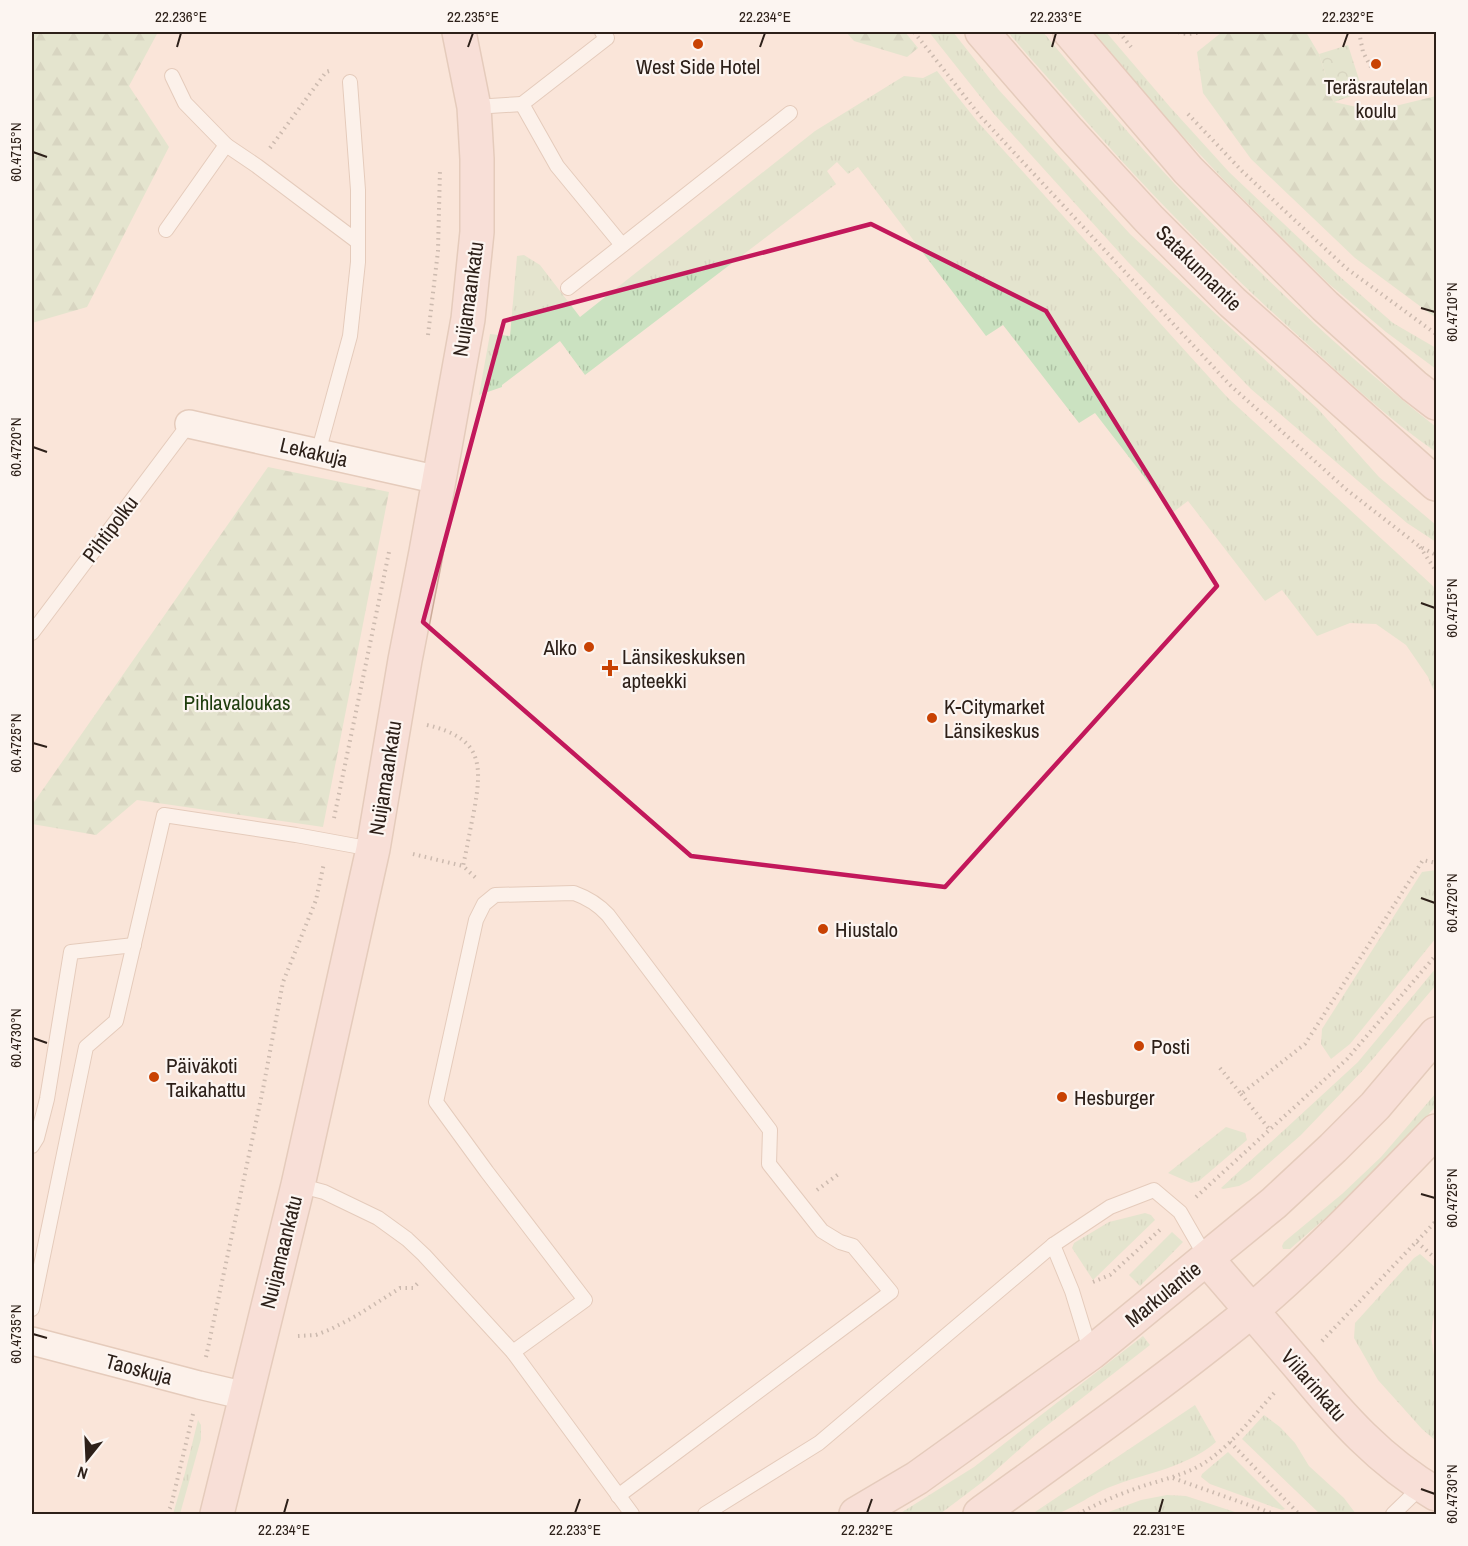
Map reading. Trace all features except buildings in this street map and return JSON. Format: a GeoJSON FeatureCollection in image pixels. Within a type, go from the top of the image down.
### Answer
{"type":"FeatureCollection","features":[{"type":"Feature","properties":{"kind":"main road","name":"Nuijamaankatu"},"geometry":{"type":"LineString","coordinates":[[217,1515],[298,1185],[373,849],[405,660],[468,319],[477,232],[477,170],[474,108],[459,32]]}},
{"type":"Feature","properties":{"kind":"main road","name":"Satakunnantie"},"geometry":{"type":"LineString","coordinates":[[982,32],[1149,219],[1232,302],[1437,484]]}},
{"type":"Feature","properties":{"kind":"main road"},"geometry":{"type":"LineString","coordinates":[[1070,32],[1188,170],[1325,306],[1414,386],[1437,403]]}},
{"type":"Feature","properties":{"kind":"main road","name":"Markulantie"},"geometry":{"type":"LineString","coordinates":[[856,1515],[916,1478],[1091,1353],[1207,1259],[1274,1203],[1333,1148],[1375,1106],[1437,1034]]}},
{"type":"Feature","properties":{"kind":"main road"},"geometry":{"type":"LineString","coordinates":[[980,1515],[1165,1379],[1251,1311],[1337,1233],[1437,1131]]}},
{"type":"Feature","properties":{"kind":"main road","name":"Viilarinkatu"},"geometry":{"type":"LineString","coordinates":[[1207,1259],[1351,1427],[1382,1456],[1429,1490]]}},
{"type":"Feature","properties":{"kind":"street","name":"Lekakuja"},"geometry":{"type":"LineString","coordinates":[[189,424],[439,480]]}},
{"type":"Feature","properties":{"kind":"street","name":"Taoskuja"},"geometry":{"type":"LineString","coordinates":[[32,1341],[246,1396]]}},
{"type":"Feature","properties":{"kind":"lane"},"geometry":{"type":"LineString","coordinates":[[474,108],[522,104],[607,38],[602,32]]}},
{"type":"Feature","properties":{"kind":"lane"},"geometry":{"type":"LineString","coordinates":[[172,76],[185,103],[225,145],[257,166],[358,242]]}},
{"type":"Feature","properties":{"kind":"lane"},"geometry":{"type":"LineString","coordinates":[[318,453],[350,336],[358,262],[358,190],[350,82]]}},
{"type":"Feature","properties":{"kind":"lane"},"geometry":{"type":"LineString","coordinates":[[522,104],[557,166],[622,245]]}},
{"type":"Feature","properties":{"kind":"lane"},"geometry":{"type":"LineString","coordinates":[[568,288],[790,112]]}},
{"type":"Feature","properties":{"kind":"lane"},"geometry":{"type":"LineString","coordinates":[[166,230],[225,145]]}},
{"type":"Feature","properties":{"kind":"lane","name":"Pihtipolku"},"geometry":{"type":"LineString","coordinates":[[32,633],[189,424]]}},
{"type":"Feature","properties":{"kind":"lane"},"geometry":{"type":"LineString","coordinates":[[32,1309],[87,1047],[116,1021],[164,815],[373,849]]}},
{"type":"Feature","properties":{"kind":"lane"},"geometry":{"type":"LineString","coordinates":[[513,1352],[585,1300],[487,1173],[436,1102],[476,920],[483,904],[495,895],[574,893],[598,904],[770,1130],[769,1164],[822,1231],[840,1242],[853,1246],[891,1292],[618,1496]]}},
{"type":"Feature","properties":{"kind":"lane"},"geometry":{"type":"LineString","coordinates":[[32,1146],[38,1138],[47,1099],[71,952],[134,945]]}},
{"type":"Feature","properties":{"kind":"lane"},"geometry":{"type":"LineString","coordinates":[[298,1185],[324,1192],[378,1218],[407,1239],[437,1268],[513,1352],[632,1515]]}},
{"type":"Feature","properties":{"kind":"lane"},"geometry":{"type":"LineString","coordinates":[[705,1515],[819,1443],[1053,1245],[1110,1207],[1154,1190],[1180,1212],[1207,1259]]}},
{"type":"Feature","properties":{"kind":"lane"},"geometry":{"type":"LineString","coordinates":[[1053,1245],[1072,1291],[1091,1353]]}},
{"type":"Feature","properties":{"kind":"lane"},"geometry":{"type":"LineString","coordinates":[[1393,1515],[1429,1490]]}},
{"type":"Feature","properties":{"kind":"path"},"geometry":{"type":"LineString","coordinates":[[914,32],[981,117],[1231,386],[1347,490],[1419,546],[1437,555]]}},
{"type":"Feature","properties":{"kind":"path"},"geometry":{"type":"LineString","coordinates":[[1119,32],[1132,49]]}},
{"type":"Feature","properties":{"kind":"path"},"geometry":{"type":"LineString","coordinates":[[1179,32],[1194,34],[1200,32]]}},
{"type":"Feature","properties":{"kind":"path"},"geometry":{"type":"LineString","coordinates":[[1359,32],[1363,52],[1373,71]]}},
{"type":"Feature","properties":{"kind":"path"},"geometry":{"type":"LineString","coordinates":[[257,166],[326,72],[335,71],[350,82]]}},
{"type":"Feature","properties":{"kind":"path"},"geometry":{"type":"LineString","coordinates":[[1184,110],[1242,171],[1346,268],[1437,334]]}},
{"type":"Feature","properties":{"kind":"path"},"geometry":{"type":"LineString","coordinates":[[428,336],[438,250],[440,169]]}},
{"type":"Feature","properties":{"kind":"path"},"geometry":{"type":"LineString","coordinates":[[1419,546],[1437,571]]}},
{"type":"Feature","properties":{"kind":"path"},"geometry":{"type":"LineString","coordinates":[[208,1346],[263,1089],[283,982],[316,900],[389,550]]}},
{"type":"Feature","properties":{"kind":"path"},"geometry":{"type":"LineString","coordinates":[[423,724],[457,735],[468,744],[475,756],[479,771],[478,788],[463,866]]}},
{"type":"Feature","properties":{"kind":"path"},"geometry":{"type":"LineString","coordinates":[[412,854],[463,866],[495,895]]}},
{"type":"Feature","properties":{"kind":"path"},"geometry":{"type":"LineString","coordinates":[[1241,1094],[1305,1044],[1423,860],[1437,863]]}},
{"type":"Feature","properties":{"kind":"path"},"geometry":{"type":"LineString","coordinates":[[1212,1182],[1347,1059],[1437,956]]}},
{"type":"Feature","properties":{"kind":"path"},"geometry":{"type":"LineString","coordinates":[[1220,1068],[1270,1130]]}},
{"type":"Feature","properties":{"kind":"path"},"geometry":{"type":"LineString","coordinates":[[825,1184],[840,1173]]}},
{"type":"Feature","properties":{"kind":"path"},"geometry":{"type":"LineString","coordinates":[[1345,1316],[1437,1221]]}},
{"type":"Feature","properties":{"kind":"path"},"geometry":{"type":"LineString","coordinates":[[1072,1291],[1110,1275],[1159,1230]]}},
{"type":"Feature","properties":{"kind":"path"},"geometry":{"type":"LineString","coordinates":[[1417,1242],[1437,1259]]}},
{"type":"Feature","properties":{"kind":"path"},"geometry":{"type":"LineString","coordinates":[[298,1336],[316,1335],[332,1329],[400,1288],[413,1288],[437,1268]]}},
{"type":"Feature","properties":{"kind":"path"},"geometry":{"type":"LineString","coordinates":[[1078,1515],[1133,1489],[1172,1478],[1202,1464],[1230,1442],[1255,1413]]}},
{"type":"Feature","properties":{"kind":"path"},"geometry":{"type":"LineString","coordinates":[[167,1515],[191,1420]]}},
{"type":"Feature","properties":{"kind":"path"},"geometry":{"type":"LineString","coordinates":[[1230,1442],[1299,1515]]}},
{"type":"Feature","properties":{"kind":"path"},"geometry":{"type":"LineString","coordinates":[[1172,1478],[1274,1515]]}},
{"type":"Feature","properties":{"kind":"highlighted area"},"geometry":{"type":"Polygon","coordinates":[[[871,224],[1046,311],[1217,586],[945,887],[691,856],[423,622],[504,321],[871,224]]]}},
{"type":"Feature","properties":{"kind":"green space"},"geometry":{"type":"Polygon","coordinates":[[[32,32],[158,32],[129,86],[169,147],[87,307],[32,323],[32,32]]]}},
{"type":"Feature","properties":{"kind":"green space"},"geometry":{"type":"Polygon","coordinates":[[[846,32],[905,32],[918,48],[907,57],[854,41],[846,32]]]}},
{"type":"Feature","properties":{"kind":"green space"},"geometry":{"type":"Polygon","coordinates":[[[929,32],[953,32],[998,89],[1130,234],[1318,409],[1379,477],[1436,525],[1436,542],[1407,523],[1251,389],[1127,261],[994,114],[929,32]]]}},
{"type":"Feature","properties":{"kind":"green space"},"geometry":{"type":"Polygon","coordinates":[[[1008,32],[1043,32],[1145,151],[1223,235],[1348,354],[1436,427],[1436,452],[1368,399],[1213,256],[1127,166],[1008,32]]]}},
{"type":"Feature","properties":{"kind":"green space"},"geometry":{"type":"Polygon","coordinates":[[[1094,32],[1106,32],[1229,172],[1338,275],[1393,323],[1436,348],[1436,369],[1386,332],[1329,284],[1223,179],[1163,115],[1094,32]]]}},
{"type":"Feature","properties":{"kind":"green space"},"geometry":{"type":"Polygon","coordinates":[[[1222,32],[1306,32],[1319,54],[1334,102],[1375,111],[1436,96],[1436,318],[1355,258],[1251,159],[1203,93],[1197,52],[1222,32]]]}},
{"type":"Feature","properties":{"kind":"green space"},"geometry":{"type":"Polygon","coordinates":[[[1348,45],[1363,92],[1334,102],[1319,54],[1348,45]]]}},
{"type":"Feature","properties":{"kind":"green space"},"geometry":{"type":"Polygon","coordinates":[[[937,71],[977,121],[1227,397],[1433,586],[1436,592],[1436,693],[1406,645],[1376,624],[1350,623],[1317,636],[1282,590],[1265,601],[1188,501],[1172,513],[1095,413],[1079,423],[1003,325],[986,336],[858,167],[848,174],[837,162],[827,171],[836,184],[585,375],[560,341],[502,387],[479,395],[490,334],[510,336],[517,256],[524,255],[540,265],[580,317],[815,131],[904,76],[923,78],[937,71]]]}},
{"type":"Feature","properties":{"kind":"green space","name":"Pihlavaloukas"},"geometry":{"type":"Polygon","coordinates":[[[268,467],[389,492],[323,827],[137,800],[96,835],[32,824],[32,805],[268,467]]]}},
{"type":"Feature","properties":{"kind":"green space"},"geometry":{"type":"Polygon","coordinates":[[[1436,870],[1436,938],[1350,1044],[1331,1059],[1321,1044],[1322,1029],[1422,872],[1436,870]]]}},
{"type":"Feature","properties":{"kind":"green space"},"geometry":{"type":"Polygon","coordinates":[[[1436,968],[1436,985],[1365,1068],[1301,1135],[1250,1180],[1239,1186],[1221,1188],[1358,1062],[1436,968]]]}},
{"type":"Feature","properties":{"kind":"green space"},"geometry":{"type":"Polygon","coordinates":[[[1436,1093],[1436,1106],[1392,1156],[1361,1187],[1290,1249],[1283,1249],[1284,1242],[1342,1194],[1381,1157],[1436,1093]]]}},
{"type":"Feature","properties":{"kind":"green space"},"geometry":{"type":"Polygon","coordinates":[[[1226,1127],[1245,1133],[1247,1140],[1199,1181],[1191,1183],[1168,1173],[1226,1127]]]}},
{"type":"Feature","properties":{"kind":"green space"},"geometry":{"type":"Polygon","coordinates":[[[1145,1213],[1151,1215],[1155,1220],[1093,1280],[1072,1248],[1074,1243],[1109,1222],[1145,1213]]]}},
{"type":"Feature","properties":{"kind":"green space"},"geometry":{"type":"Polygon","coordinates":[[[1172,1232],[1183,1242],[1140,1286],[1129,1275],[1172,1232]]]}},
{"type":"Feature","properties":{"kind":"green space"},"geometry":{"type":"Polygon","coordinates":[[[1420,1254],[1436,1268],[1436,1309],[1431,1337],[1436,1367],[1436,1441],[1422,1429],[1378,1380],[1354,1338],[1355,1323],[1420,1254]]]}},
{"type":"Feature","properties":{"kind":"green space"},"geometry":{"type":"Polygon","coordinates":[[[1143,1336],[1150,1345],[1040,1431],[985,1480],[940,1514],[899,1514],[974,1467],[1143,1336]]]}},
{"type":"Feature","properties":{"kind":"green space"},"geometry":{"type":"Polygon","coordinates":[[[1195,1405],[1216,1442],[1203,1452],[1175,1466],[1115,1485],[1060,1513],[1032,1514],[1195,1405]]]}},
{"type":"Feature","properties":{"kind":"green space"},"geometry":{"type":"Polygon","coordinates":[[[1264,1415],[1280,1427],[1295,1443],[1309,1466],[1344,1498],[1356,1514],[1320,1514],[1242,1439],[1264,1415]]]}},
{"type":"Feature","properties":{"kind":"green space"},"geometry":{"type":"Polygon","coordinates":[[[198,1420],[201,1425],[201,1439],[180,1514],[173,1514],[185,1473],[198,1420]]]}},
{"type":"Feature","properties":{"kind":"green space"},"geometry":{"type":"Polygon","coordinates":[[[1228,1452],[1285,1509],[1282,1510],[1210,1484],[1201,1477],[1228,1452]]]}},
{"type":"Feature","properties":{"kind":"green space"},"geometry":{"type":"Polygon","coordinates":[[[1167,1495],[1186,1496],[1241,1514],[1103,1514],[1141,1500],[1167,1495]]]}},
{"type":"Feature","properties":{"kind":"place","name":"West Side Hotel"},"geometry":{"type":"Point","coordinates":[698,44]}},
{"type":"Feature","properties":{"kind":"place","name":"Teräsrautelan koulu"},"geometry":{"type":"Point","coordinates":[1376,64]}},
{"type":"Feature","properties":{"kind":"place","name":"Alko"},"geometry":{"type":"Point","coordinates":[589,647]}},
{"type":"Feature","properties":{"kind":"place","name":"Länsikeskuksen apteekki"},"geometry":{"type":"Point","coordinates":[610,668]}},
{"type":"Feature","properties":{"kind":"place","name":"K-Citymarket Länsikeskus"},"geometry":{"type":"Point","coordinates":[932,718]}},
{"type":"Feature","properties":{"kind":"place","name":"Hiustalo"},"geometry":{"type":"Point","coordinates":[823,929]}},
{"type":"Feature","properties":{"kind":"place","name":"Posti"},"geometry":{"type":"Point","coordinates":[1139,1046]}},
{"type":"Feature","properties":{"kind":"place","name":"Päiväkoti Taikahattu"},"geometry":{"type":"Point","coordinates":[154,1077]}},
{"type":"Feature","properties":{"kind":"place","name":"Hesburger"},"geometry":{"type":"Point","coordinates":[1062,1097]}}]}
